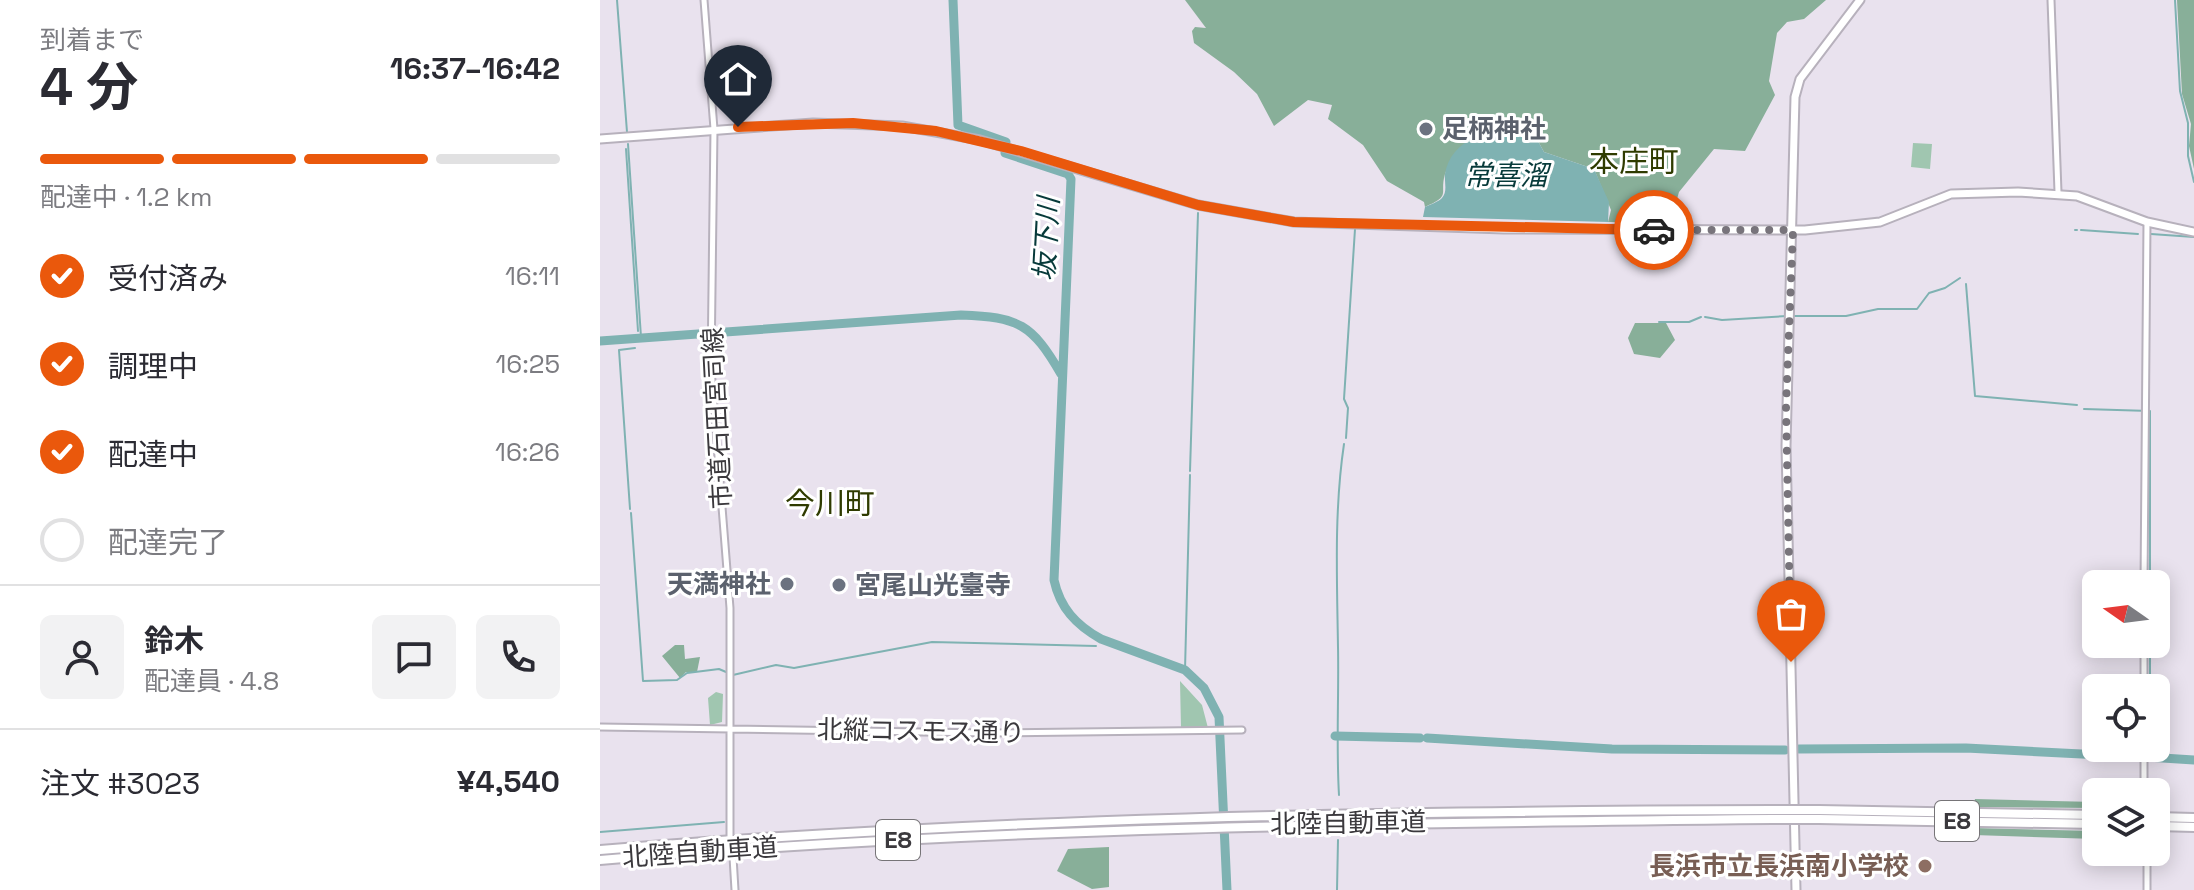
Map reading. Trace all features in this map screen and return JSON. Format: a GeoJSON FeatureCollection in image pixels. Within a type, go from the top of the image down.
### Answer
{"type":"FeatureCollection","features":[{"type":"Feature","properties":{"kind":"highway","name":"北陸自動車道"},"geometry":{"type":"LineString","coordinates":[[600,860],[806,845],[1261,820],[1773,814],[2082,824]]}},
{"type":"Feature","properties":{"kind":"highway","name":"北陸自動車道"},"geometry":{"type":"LineString","coordinates":[[1819,815],[2082,815]]}},
{"type":"Feature","properties":{"kind":"highway"},"geometry":{"type":"LineString","coordinates":[[2170,817],[2194,818]]}},
{"type":"Feature","properties":{"kind":"highway","name":"北陸自動車道"},"geometry":{"type":"LineString","coordinates":[[600,850],[915,829],[1197,823]]}},
{"type":"Feature","properties":{"kind":"highway"},"geometry":{"type":"LineString","coordinates":[[2170,826],[2194,827]]}},
{"type":"Feature","properties":{"kind":"main road"},"geometry":{"type":"LineString","coordinates":[[1796,890],[1786,446],[1797,86],[1860,0]]}},
{"type":"Feature","properties":{"kind":"main road"},"geometry":{"type":"LineString","coordinates":[[600,139],[714,129],[853,123],[936,131],[1021,151],[1208,208],[1294,222],[1504,229],[1793,230],[1880,222],[1951,194],[2058,192],[2098,202],[2147,222],[2194,232]]}},
{"type":"Feature","properties":{"kind":"street","name":"市道石田宮司線"},"geometry":{"type":"LineString","coordinates":[[704,0],[714,129],[715,237],[711,338],[723,545],[728,572],[730,836]]}},
{"type":"Feature","properties":{"kind":"street"},"geometry":{"type":"LineString","coordinates":[[2051,0],[2058,192]]}},
{"type":"Feature","properties":{"kind":"street"},"geometry":{"type":"LineString","coordinates":[[2144,570],[2147,222]]}},
{"type":"Feature","properties":{"kind":"street","name":"北縦コスモス通り"},"geometry":{"type":"LineString","coordinates":[[600,727],[727,730],[1242,730]]}},
{"type":"Feature","properties":{"kind":"street"},"geometry":{"type":"LineString","coordinates":[[733,857],[735,890]]}},
{"type":"Feature","properties":{"kind":"street"},"geometry":{"type":"LineString","coordinates":[[2147,866],[2147,890]]}},
{"type":"Feature","properties":{"kind":"shaded area"},"geometry":{"type":"Polygon","coordinates":[[[1185,0],[1826,0],[1804,19],[1787,22],[1777,33],[1769,81],[1775,95],[1745,151],[1714,149],[1679,192],[1675,206],[1657,204],[1652,222],[1608,222],[1611,210],[1594,169],[1544,152],[1533,132],[1521,131],[1489,131],[1471,139],[1445,174],[1442,197],[1425,207],[1424,202],[1387,181],[1363,145],[1328,119],[1332,105],[1308,100],[1274,126],[1257,94],[1234,72],[1194,43],[1192,31],[1195,27],[1206,28],[1185,0]]]}},
{"type":"Feature","properties":{"kind":"shaded area"},"geometry":{"type":"Polygon","coordinates":[[[2177,0],[2194,0],[2194,169],[2189,146],[2191,124],[2182,94],[2177,0]]]}},
{"type":"Feature","properties":{"kind":"shaded area"},"geometry":{"type":"Polygon","coordinates":[[[1913,143],[1932,144],[1930,169],[1911,167],[1913,143]]]}},
{"type":"Feature","properties":{"kind":"shaded area"},"geometry":{"type":"Polygon","coordinates":[[[1635,323],[1666,323],[1675,340],[1660,358],[1634,354],[1628,338],[1635,323]]]}},
{"type":"Feature","properties":{"kind":"shaded area"},"geometry":{"type":"Polygon","coordinates":[[[675,645],[684,645],[685,659],[700,657],[697,672],[686,672],[680,678],[662,656],[675,645]]]}},
{"type":"Feature","properties":{"kind":"shaded area"},"geometry":{"type":"Polygon","coordinates":[[[1180,681],[1202,705],[1208,728],[1181,728],[1180,681]]]}},
{"type":"Feature","properties":{"kind":"shaded area"},"geometry":{"type":"Polygon","coordinates":[[[716,692],[723,694],[722,722],[710,725],[708,698],[716,692]]]}},
{"type":"Feature","properties":{"kind":"shaded area"},"geometry":{"type":"Polygon","coordinates":[[[1975,799],[2082,802],[2082,808],[1973,807],[1975,799]]]}},
{"type":"Feature","properties":{"kind":"shaded area"},"geometry":{"type":"Polygon","coordinates":[[[1972,828],[2082,831],[2082,839],[1974,835],[1972,828]]]}},
{"type":"Feature","properties":{"kind":"shaded area"},"geometry":{"type":"Polygon","coordinates":[[[1109,847],[1109,887],[1092,889],[1057,871],[1068,849],[1109,847]]]}},
{"type":"Feature","properties":{"kind":"water","name":"常喜溜"},"geometry":{"type":"Polygon","coordinates":[[[1519,126],[1533,132],[1544,152],[1594,169],[1609,202],[1608,222],[1423,217],[1425,207],[1444,195],[1449,162],[1463,144],[1484,133],[1519,126]]]}},
{"type":"Feature","properties":{"kind":"waterway"},"geometry":{"type":"LineString","coordinates":[[617,0],[627,132]]}},
{"type":"Feature","properties":{"kind":"waterway","name":"坂下川"},"geometry":{"type":"LineString","coordinates":[[953,0],[958,125],[1006,142]]}},
{"type":"Feature","properties":{"kind":"waterway"},"geometry":{"type":"LineString","coordinates":[[2175,0],[2180,91],[2188,123],[2188,156],[2194,182]]}},
{"type":"Feature","properties":{"kind":"waterway"},"geometry":{"type":"LineString","coordinates":[[628,144],[641,337]]}},
{"type":"Feature","properties":{"kind":"waterway"},"geometry":{"type":"LineString","coordinates":[[626,149],[638,331]]}},
{"type":"Feature","properties":{"kind":"waterway"},"geometry":{"type":"LineString","coordinates":[[1005,153],[1068,174],[1071,179],[1054,580],[1060,599],[1070,615],[1101,639]]}},
{"type":"Feature","properties":{"kind":"waterway"},"geometry":{"type":"LineString","coordinates":[[1190,471],[1198,213]]}},
{"type":"Feature","properties":{"kind":"waterway"},"geometry":{"type":"LineString","coordinates":[[1346,438],[1348,408],[1344,399],[1355,229]]}},
{"type":"Feature","properties":{"kind":"waterway"},"geometry":{"type":"LineString","coordinates":[[2081,230],[2138,234]]}},
{"type":"Feature","properties":{"kind":"waterway"},"geometry":{"type":"LineString","coordinates":[[2151,234],[2194,237]]}},
{"type":"Feature","properties":{"kind":"waterway"},"geometry":{"type":"LineString","coordinates":[[1793,316],[1846,316],[1878,309],[1917,309],[1929,293],[1945,288],[1960,278]]}},
{"type":"Feature","properties":{"kind":"waterway"},"geometry":{"type":"LineString","coordinates":[[1966,284],[1975,396],[2077,405]]}},
{"type":"Feature","properties":{"kind":"waterway"},"geometry":{"type":"LineString","coordinates":[[600,341],[981,316],[1022,326],[1041,344],[1061,374]]}},
{"type":"Feature","properties":{"kind":"waterway"},"geometry":{"type":"LineString","coordinates":[[1705,317],[1722,320],[1787,316]]}},
{"type":"Feature","properties":{"kind":"waterway"},"geometry":{"type":"LineString","coordinates":[[1659,322],[1689,322],[1701,317]]}},
{"type":"Feature","properties":{"kind":"waterway"},"geometry":{"type":"LineString","coordinates":[[630,509],[619,350],[635,348]]}},
{"type":"Feature","properties":{"kind":"waterway"},"geometry":{"type":"LineString","coordinates":[[2084,409],[2150,411],[2150,570]]}},
{"type":"Feature","properties":{"kind":"waterway"},"geometry":{"type":"LineString","coordinates":[[1339,795],[1337,545],[1344,444]]}},
{"type":"Feature","properties":{"kind":"waterway"},"geometry":{"type":"LineString","coordinates":[[1185,670],[1190,475]]}},
{"type":"Feature","properties":{"kind":"waterway"},"geometry":{"type":"LineString","coordinates":[[631,513],[643,681],[677,680],[687,673],[719,669],[733,675],[776,665],[794,668],[932,642],[1096,646]]}},
{"type":"Feature","properties":{"kind":"waterway"},"geometry":{"type":"LineString","coordinates":[[1101,639],[1185,670],[1204,688],[1219,717],[1227,890]]}},
{"type":"Feature","properties":{"kind":"waterway"},"geometry":{"type":"LineString","coordinates":[[2150,658],[2150,674]]}},
{"type":"Feature","properties":{"kind":"waterway"},"geometry":{"type":"LineString","coordinates":[[1335,736],[1420,738]]}},
{"type":"Feature","properties":{"kind":"waterway"},"geometry":{"type":"LineString","coordinates":[[1427,738],[1612,749],[1785,750]]}},
{"type":"Feature","properties":{"kind":"waterway"},"geometry":{"type":"LineString","coordinates":[[1799,749],[1966,748],[2082,754]]}},
{"type":"Feature","properties":{"kind":"waterway"},"geometry":{"type":"LineString","coordinates":[[2170,758],[2194,760]]}},
{"type":"Feature","properties":{"kind":"waterway"},"geometry":{"type":"LineString","coordinates":[[600,832],[724,822]]}},
{"type":"Feature","properties":{"kind":"waterway"},"geometry":{"type":"LineString","coordinates":[[1337,890],[1338,840]]}},
{"type":"Feature","properties":{"kind":"way so far"},"geometry":{"type":"LineString","coordinates":[[1654,230],[1793,230],[1786,407],[1791,662]]}},
{"type":"Feature","properties":{"kind":"place","name":"足柄神社"},"geometry":{"type":"Point","coordinates":[1426,129]}},
{"type":"Feature","properties":{"kind":"place","name":"天満神社"},"geometry":{"type":"Point","coordinates":[787,584]}},
{"type":"Feature","properties":{"kind":"place","name":"宮尾山光臺寺"},"geometry":{"type":"Point","coordinates":[839,585]}},
{"type":"Feature","properties":{"kind":"place","name":"長浜市立長浜南小学校"},"geometry":{"type":"Point","coordinates":[1925,866]}},
{"type":"Feature","properties":{"kind":"district","name":"本庄町"},"geometry":{"type":"Point","coordinates":[1634,162]}},
{"type":"Feature","properties":{"kind":"district","name":"今川町"},"geometry":{"type":"Point","coordinates":[830,504]}},
{"type":"Feature","properties":{"kind":"route"},"geometry":{"type":"LineString","coordinates":[[738,127],[853,123],[936,131],[1021,151],[1198,205],[1294,222],[1654,230]]}}]}
